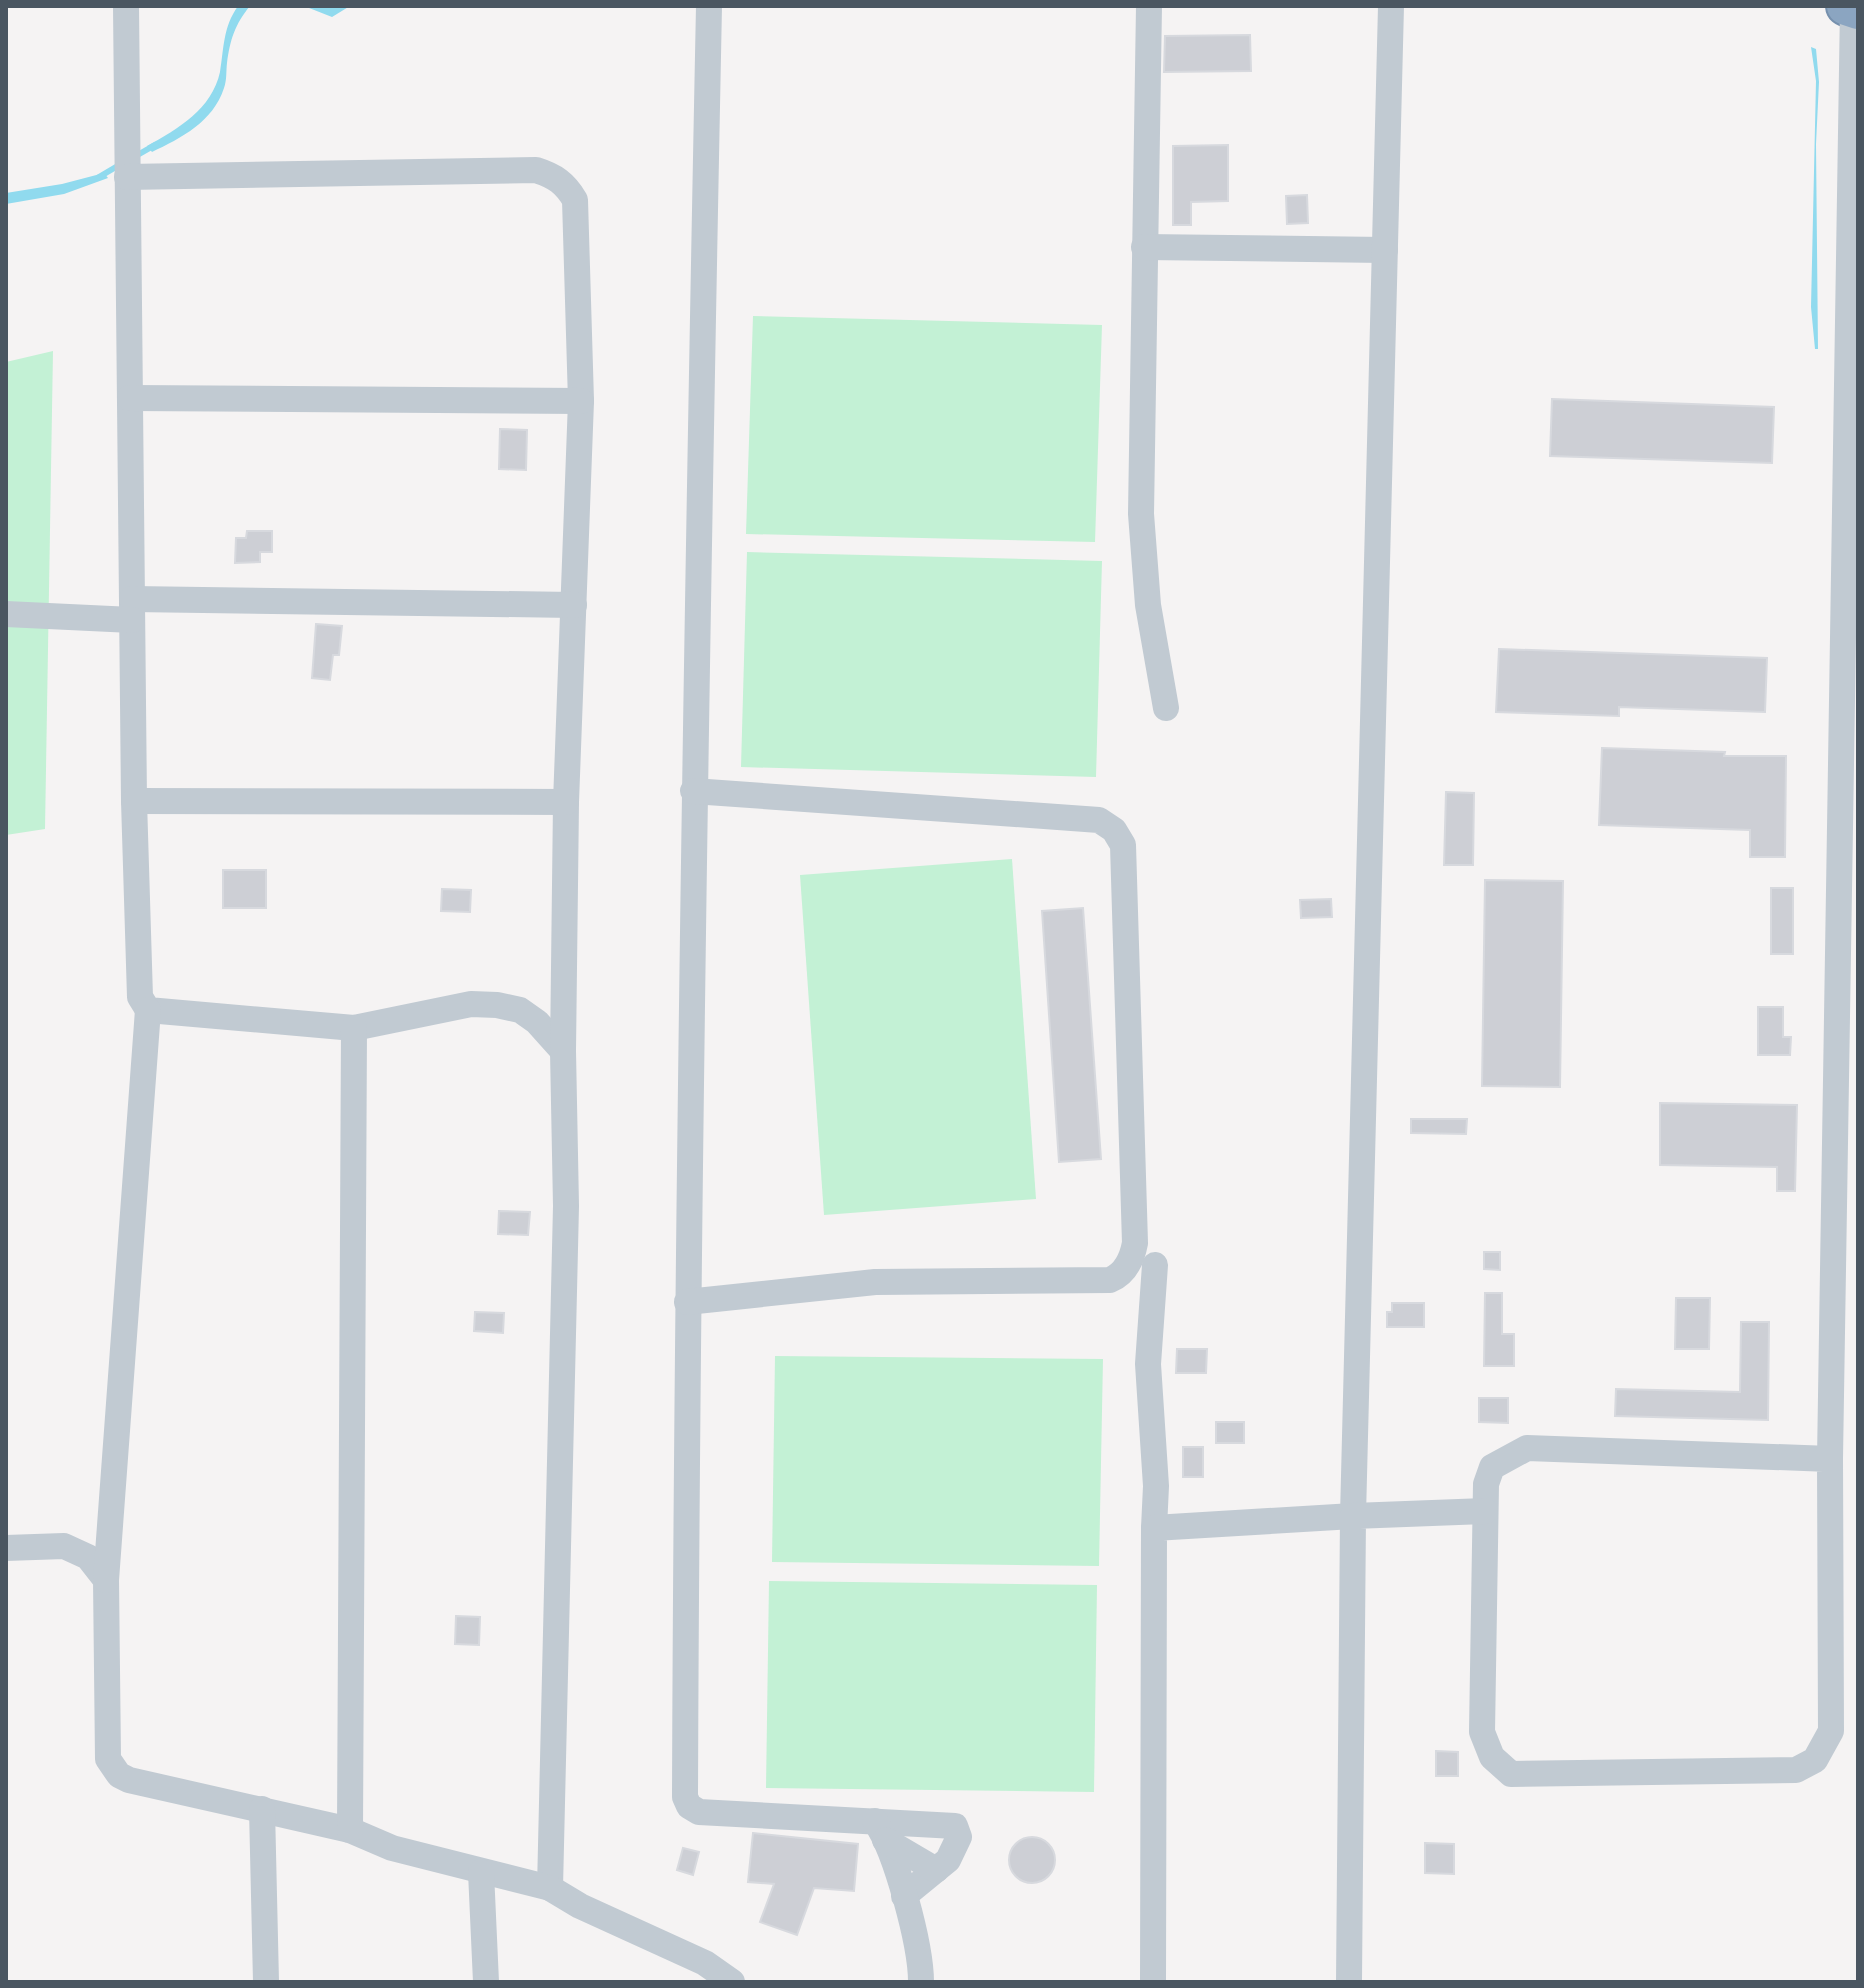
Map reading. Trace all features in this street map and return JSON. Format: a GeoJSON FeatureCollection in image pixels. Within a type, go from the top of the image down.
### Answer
{"type":"FeatureCollection","features":[{"type":"Feature","properties":{"kind":"street"},"geometry":{"type":"LineString","coordinates":[[126,6],[134,801],[140,997],[148,1010],[106,1580],[108,1759],[119,1775],[129,1780],[350,1830],[392,1848],[550,1888],[580,1906],[705,1963],[732,1982]]}},
{"type":"Feature","properties":{"kind":"street"},"geometry":{"type":"LineString","coordinates":[[709,6],[693,791],[685,1797],[689,1806],[699,1812],[880,1830],[955,1826],[959,1837],[953,1853],[904,1896]]}},
{"type":"Feature","properties":{"kind":"street"},"geometry":{"type":"LineString","coordinates":[[1149,6],[1141,514],[1148,605],[1166,708]]}},
{"type":"Feature","properties":{"kind":"street"},"geometry":{"type":"LineString","coordinates":[[1349,1982],[1353,1516],[1391,6]]}},
{"type":"Feature","properties":{"kind":"street"},"geometry":{"type":"LineString","coordinates":[[1830,1459],[1527,1448],[1492,1467],[1486,1484],[1482,1732],[1492,1757],[1511,1774],[1796,1770],[1815,1760],[1831,1731],[1830,1459],[1852,8]]}},
{"type":"Feature","properties":{"kind":"street"},"geometry":{"type":"LineString","coordinates":[[127,166],[536,170],[553,175],[566,186],[575,200],[581,401],[566,802],[563,1051],[566,1206],[550,1888]]}},
{"type":"Feature","properties":{"kind":"street"},"geometry":{"type":"LineString","coordinates":[[1144,247],[1385,250]]}},
{"type":"Feature","properties":{"kind":"street"},"geometry":{"type":"LineString","coordinates":[[130,398],[581,401]]}},
{"type":"Feature","properties":{"kind":"street"},"geometry":{"type":"LineString","coordinates":[[6,614],[132,609],[574,605]]}},
{"type":"Feature","properties":{"kind":"street"},"geometry":{"type":"LineString","coordinates":[[687,1302],[875,1282],[1110,1280],[1120,1276],[1133,1255],[1135,1243],[1123,845],[1114,830],[1099,820],[693,791]]}},
{"type":"Feature","properties":{"kind":"street"},"geometry":{"type":"LineString","coordinates":[[134,801],[566,802]]}},
{"type":"Feature","properties":{"kind":"street"},"geometry":{"type":"LineString","coordinates":[[148,1010],[354,1028],[471,1004],[497,1005],[520,1010],[537,1022],[563,1051]]}},
{"type":"Feature","properties":{"kind":"street"},"geometry":{"type":"LineString","coordinates":[[350,1830],[354,1028]]}},
{"type":"Feature","properties":{"kind":"street"},"geometry":{"type":"LineString","coordinates":[[1153,1982],[1156,1486],[1148,1364],[1155,1265]]}},
{"type":"Feature","properties":{"kind":"street"},"geometry":{"type":"LineString","coordinates":[[1154,1528],[1485,1511]]}},
{"type":"Feature","properties":{"kind":"street"},"geometry":{"type":"LineString","coordinates":[[6,1548],[64,1546],[88,1557],[106,1580]]}},
{"type":"Feature","properties":{"kind":"street"},"geometry":{"type":"LineString","coordinates":[[262,1809],[266,1982]]}},
{"type":"Feature","properties":{"kind":"street"},"geometry":{"type":"LineString","coordinates":[[880,1830],[936,1870]]}},
{"type":"Feature","properties":{"kind":"street"},"geometry":{"type":"LineString","coordinates":[[880,1830],[904,1896],[920,1956],[921,1982]]}},
{"type":"Feature","properties":{"kind":"street"},"geometry":{"type":"LineString","coordinates":[[481,1872],[486,1982]]}},
{"type":"Feature","properties":{"kind":"green space"},"geometry":{"type":"Polygon","coordinates":[[[753,316],[1102,325],[1095,542],[746,534],[753,316]]]}},
{"type":"Feature","properties":{"kind":"green space"},"geometry":{"type":"Polygon","coordinates":[[[53,351],[45,829],[6,835],[6,362],[53,351]]]}},
{"type":"Feature","properties":{"kind":"green space"},"geometry":{"type":"Polygon","coordinates":[[[747,552],[1102,561],[1096,777],[741,767],[747,552]]]}},
{"type":"Feature","properties":{"kind":"green space"},"geometry":{"type":"Polygon","coordinates":[[[1012,859],[1036,1199],[824,1215],[800,875],[1012,859]]]}},
{"type":"Feature","properties":{"kind":"green space"},"geometry":{"type":"Polygon","coordinates":[[[775,1356],[1103,1359],[1099,1566],[772,1562],[775,1356]]]}},
{"type":"Feature","properties":{"kind":"green space"},"geometry":{"type":"Polygon","coordinates":[[[769,1581],[1097,1585],[1094,1792],[766,1788],[769,1581]]]}},
{"type":"Feature","properties":{"kind":"water"},"geometry":{"type":"Polygon","coordinates":[[[238,6],[250,6],[240,19],[232,40],[225,85],[219,100],[195,128],[152,152],[147,146],[182,125],[210,97],[220,72],[227,30],[238,6]]]}},
{"type":"Feature","properties":{"kind":"water"},"geometry":{"type":"Polygon","coordinates":[[[304,6],[332,8],[350,6],[332,17],[304,6]]]}},
{"type":"Feature","properties":{"kind":"water"},"geometry":{"type":"Polygon","coordinates":[[[1811,47],[1816,49],[1819,82],[1816,144],[1818,349],[1815,349],[1811,307],[1816,81],[1811,47]]]}},
{"type":"Feature","properties":{"kind":"water"},"geometry":{"type":"Polygon","coordinates":[[[104,173],[108,178],[64,194],[6,204],[6,193],[104,173]]]}},
{"type":"Feature","properties":{"kind":"building"},"geometry":{"type":"Polygon","coordinates":[[[1250,35],[1251,71],[1164,72],[1165,36],[1250,35]]]}},
{"type":"Feature","properties":{"kind":"building"},"geometry":{"type":"Polygon","coordinates":[[[1228,145],[1228,201],[1191,202],[1191,225],[1173,225],[1173,146],[1228,145]]]}},
{"type":"Feature","properties":{"kind":"building"},"geometry":{"type":"Polygon","coordinates":[[[1307,195],[1308,223],[1287,224],[1286,196],[1307,195]]]}},
{"type":"Feature","properties":{"kind":"building"},"geometry":{"type":"Polygon","coordinates":[[[1552,399],[1774,407],[1772,463],[1550,456],[1552,399]]]}},
{"type":"Feature","properties":{"kind":"building"},"geometry":{"type":"Polygon","coordinates":[[[500,429],[527,430],[526,470],[499,469],[500,429]]]}},
{"type":"Feature","properties":{"kind":"building"},"geometry":{"type":"Polygon","coordinates":[[[247,531],[272,531],[272,552],[260,552],[260,562],[235,563],[236,538],[246,538],[247,531]]]}},
{"type":"Feature","properties":{"kind":"building"},"geometry":{"type":"Polygon","coordinates":[[[316,624],[342,626],[339,655],[333,655],[330,680],[312,678],[316,624]]]}},
{"type":"Feature","properties":{"kind":"building"},"geometry":{"type":"Polygon","coordinates":[[[1499,649],[1767,658],[1765,712],[1619,707],[1619,716],[1496,712],[1499,649]]]}},
{"type":"Feature","properties":{"kind":"building"},"geometry":{"type":"Polygon","coordinates":[[[1602,748],[1725,752],[1724,756],[1786,756],[1785,857],[1750,857],[1750,830],[1599,825],[1602,748]]]}},
{"type":"Feature","properties":{"kind":"building"},"geometry":{"type":"Polygon","coordinates":[[[1446,792],[1474,793],[1473,865],[1444,865],[1446,792]]]}},
{"type":"Feature","properties":{"kind":"building"},"geometry":{"type":"Polygon","coordinates":[[[223,870],[266,870],[266,908],[223,908],[223,870]]]}},
{"type":"Feature","properties":{"kind":"building"},"geometry":{"type":"Polygon","coordinates":[[[1485,880],[1563,881],[1560,1087],[1482,1086],[1485,880]]]}},
{"type":"Feature","properties":{"kind":"building"},"geometry":{"type":"Polygon","coordinates":[[[1771,888],[1793,888],[1793,954],[1771,954],[1771,888]]]}},
{"type":"Feature","properties":{"kind":"building"},"geometry":{"type":"Polygon","coordinates":[[[442,889],[471,890],[470,912],[441,911],[442,889]]]}},
{"type":"Feature","properties":{"kind":"building"},"geometry":{"type":"Polygon","coordinates":[[[1331,899],[1332,917],[1301,918],[1300,900],[1331,899]]]}},
{"type":"Feature","properties":{"kind":"building"},"geometry":{"type":"Polygon","coordinates":[[[1083,908],[1101,1159],[1059,1162],[1042,911],[1083,908]]]}},
{"type":"Feature","properties":{"kind":"building"},"geometry":{"type":"Polygon","coordinates":[[[1758,1007],[1783,1007],[1783,1037],[1791,1037],[1790,1055],[1758,1055],[1758,1007]]]}},
{"type":"Feature","properties":{"kind":"building"},"geometry":{"type":"Polygon","coordinates":[[[1660,1103],[1797,1105],[1795,1191],[1777,1191],[1777,1167],[1660,1165],[1660,1103]]]}},
{"type":"Feature","properties":{"kind":"building"},"geometry":{"type":"Polygon","coordinates":[[[1411,1119],[1467,1119],[1466,1134],[1411,1133],[1411,1119]]]}},
{"type":"Feature","properties":{"kind":"building"},"geometry":{"type":"Polygon","coordinates":[[[499,1211],[530,1212],[528,1235],[498,1234],[499,1211]]]}},
{"type":"Feature","properties":{"kind":"building"},"geometry":{"type":"Polygon","coordinates":[[[1484,1252],[1500,1252],[1500,1270],[1484,1269],[1484,1252]]]}},
{"type":"Feature","properties":{"kind":"building"},"geometry":{"type":"Polygon","coordinates":[[[1485,1293],[1502,1293],[1502,1334],[1514,1334],[1514,1366],[1484,1366],[1485,1293]]]}},
{"type":"Feature","properties":{"kind":"building"},"geometry":{"type":"Polygon","coordinates":[[[1676,1298],[1710,1298],[1709,1349],[1675,1349],[1676,1298]]]}},
{"type":"Feature","properties":{"kind":"building"},"geometry":{"type":"Polygon","coordinates":[[[1392,1303],[1424,1303],[1424,1327],[1387,1327],[1387,1312],[1392,1312],[1392,1303]]]}},
{"type":"Feature","properties":{"kind":"building"},"geometry":{"type":"Polygon","coordinates":[[[475,1312],[504,1313],[503,1333],[474,1331],[475,1312]]]}},
{"type":"Feature","properties":{"kind":"building"},"geometry":{"type":"Polygon","coordinates":[[[1741,1322],[1769,1322],[1768,1420],[1615,1416],[1616,1389],[1740,1392],[1741,1322]]]}},
{"type":"Feature","properties":{"kind":"building"},"geometry":{"type":"Polygon","coordinates":[[[1177,1349],[1207,1349],[1206,1373],[1176,1373],[1177,1349]]]}},
{"type":"Feature","properties":{"kind":"building"},"geometry":{"type":"Polygon","coordinates":[[[1479,1398],[1508,1398],[1508,1423],[1479,1422],[1479,1398]]]}},
{"type":"Feature","properties":{"kind":"building"},"geometry":{"type":"Polygon","coordinates":[[[1216,1422],[1244,1422],[1244,1443],[1216,1443],[1216,1422]]]}},
{"type":"Feature","properties":{"kind":"building"},"geometry":{"type":"Polygon","coordinates":[[[1183,1447],[1203,1447],[1203,1477],[1183,1477],[1183,1447]]]}},
{"type":"Feature","properties":{"kind":"building"},"geometry":{"type":"Polygon","coordinates":[[[456,1616],[480,1617],[479,1645],[455,1644],[456,1616]]]}},
{"type":"Feature","properties":{"kind":"building"},"geometry":{"type":"Polygon","coordinates":[[[1436,1751],[1458,1752],[1458,1776],[1436,1776],[1436,1751]]]}},
{"type":"Feature","properties":{"kind":"building"},"geometry":{"type":"Polygon","coordinates":[[[753,1833],[858,1844],[854,1891],[814,1888],[797,1935],[760,1922],[774,1884],[748,1882],[753,1833]]]}},
{"type":"Feature","properties":{"kind":"building"},"geometry":{"type":"Polygon","coordinates":[[[1032,1837],[1049,1843],[1055,1860],[1049,1877],[1032,1883],[1015,1877],[1009,1860],[1015,1843],[1032,1837]]]}},
{"type":"Feature","properties":{"kind":"building"},"geometry":{"type":"Polygon","coordinates":[[[1425,1843],[1454,1844],[1454,1874],[1425,1873],[1425,1843]]]}},
{"type":"Feature","properties":{"kind":"building"},"geometry":{"type":"Polygon","coordinates":[[[683,1848],[699,1852],[693,1875],[677,1870],[683,1848]]]}},
{"type":"Feature","properties":{"kind":"waterway"},"geometry":{"type":"LineString","coordinates":[[134,157],[155,145]]}},
{"type":"Feature","properties":{"kind":"waterway"},"geometry":{"type":"LineString","coordinates":[[99,177],[121,164]]}}]}
